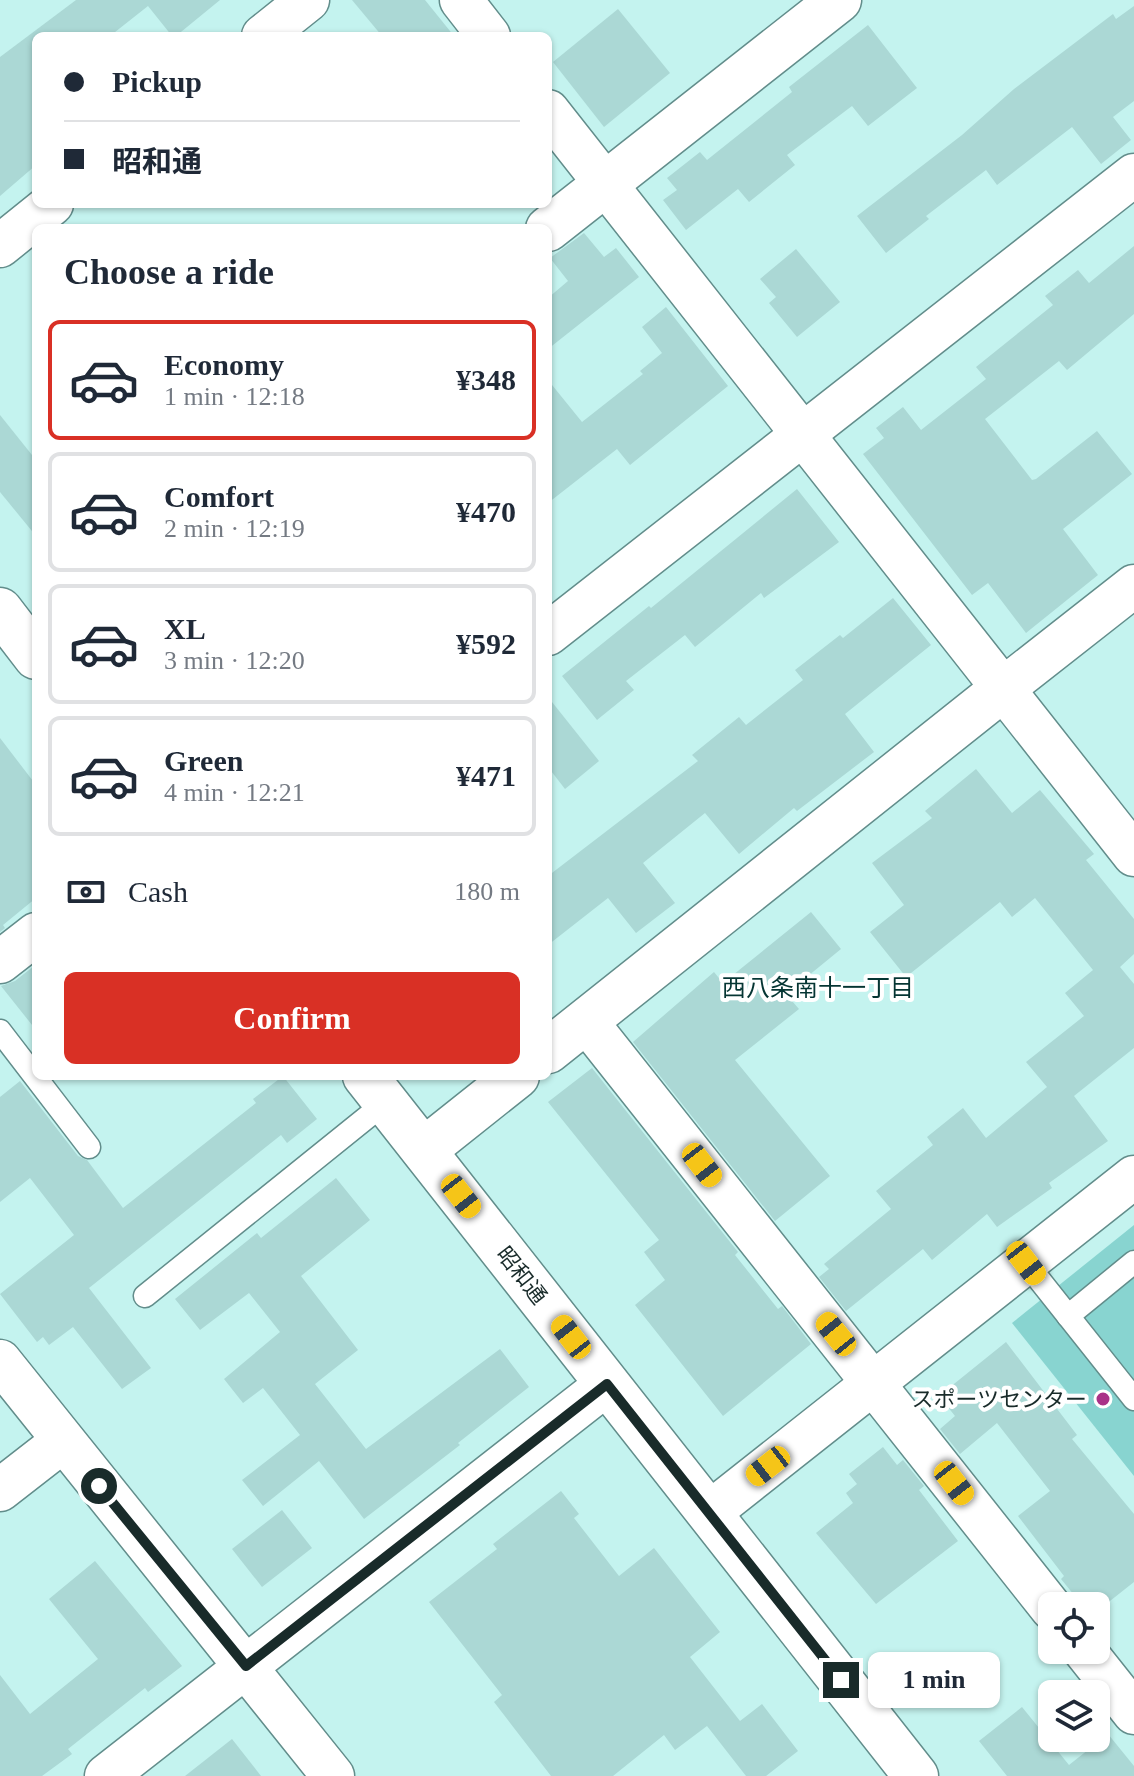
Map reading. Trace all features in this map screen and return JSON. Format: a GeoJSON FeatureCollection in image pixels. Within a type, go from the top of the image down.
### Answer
{"type":"FeatureCollection","features":[{"type":"Feature","properties":{"kind":"street"},"geometry":{"type":"LineString","coordinates":[[268,32],[308,0]]}},
{"type":"Feature","properties":{"kind":"street"},"geometry":{"type":"LineString","coordinates":[[461,0],[486,32]]}},
{"type":"Feature","properties":{"kind":"street"},"geometry":{"type":"LineString","coordinates":[[552,226],[839,0]]}},
{"type":"Feature","properties":{"kind":"street"},"geometry":{"type":"LineString","coordinates":[[552,116],[1134,855]]}},
{"type":"Feature","properties":{"kind":"street"},"geometry":{"type":"LineString","coordinates":[[552,631],[1134,175]]}},
{"type":"Feature","properties":{"kind":"street"},"geometry":{"type":"LineString","coordinates":[[0,246],[47,208]]}},
{"type":"Feature","properties":{"kind":"street"},"geometry":{"type":"LineString","coordinates":[[552,1048],[1134,586]]}},
{"type":"Feature","properties":{"kind":"street"},"geometry":{"type":"LineString","coordinates":[[0,962],[32,937]]}},
{"type":"Feature","properties":{"kind":"street"},"geometry":{"type":"LineString","coordinates":[[586,1021],[1039,1592]]}},
{"type":"Feature","properties":{"kind":"street"},"geometry":{"type":"LineString","coordinates":[[424,1150],[512,1080]]}},
{"type":"Feature","properties":{"kind":"street","name":"昭和通"},"geometry":{"type":"LineString","coordinates":[[376,1089],[916,1776]]}},
{"type":"Feature","properties":{"kind":"street"},"geometry":{"type":"LineString","coordinates":[[709,1513],[1134,1177]]}},
{"type":"Feature","properties":{"kind":"street"},"geometry":{"type":"LineString","coordinates":[[0,1361],[333,1776]]}},
{"type":"Feature","properties":{"kind":"street"},"geometry":{"type":"LineString","coordinates":[[106,1776],[607,1384]]}},
{"type":"Feature","properties":{"kind":"street"},"geometry":{"type":"LineString","coordinates":[[0,1490],[63,1441]]}},
{"type":"Feature","properties":{"kind":"street"},"geometry":{"type":"LineString","coordinates":[[1095,1664],[1134,1713]]}},
{"type":"Feature","properties":{"kind":"lane"},"geometry":{"type":"LineString","coordinates":[[0,1031],[32,1073]]}},
{"type":"Feature","properties":{"kind":"lane"},"geometry":{"type":"LineString","coordinates":[[38,1080],[89,1147]]}},
{"type":"Feature","properties":{"kind":"lane"},"geometry":{"type":"LineString","coordinates":[[145,1296],[376,1089]]}},
{"type":"Feature","properties":{"kind":"lane"},"geometry":{"type":"LineString","coordinates":[[1068,1316],[1134,1262]]}},
{"type":"Feature","properties":{"kind":"lane"},"geometry":{"type":"LineString","coordinates":[[1026,1263],[1134,1399]]}},
{"type":"Feature","properties":{"kind":"shaded area","name":"スポーツセンター"},"geometry":{"type":"Polygon","coordinates":[[[1134,1225],[1134,1476],[1012,1323],[1134,1225]]]}},
{"type":"Feature","properties":{"kind":"building"},"geometry":{"type":"Polygon","coordinates":[[[76,0],[220,0],[181,32],[169,32],[148,6],[115,32],[33,32],[76,0]]]}},
{"type":"Feature","properties":{"kind":"building"},"geometry":{"type":"Polygon","coordinates":[[[352,0],[425,0],[451,32],[379,32],[352,0]]]}},
{"type":"Feature","properties":{"kind":"building"},"geometry":{"type":"Polygon","coordinates":[[[1134,6],[1134,101],[1113,117],[1131,140],[1101,164],[1072,127],[997,185],[986,170],[926,216],[929,219],[886,253],[857,216],[962,135],[1014,89],[1113,14],[1116,19],[1134,6]]]}},
{"type":"Feature","properties":{"kind":"building"},"geometry":{"type":"Polygon","coordinates":[[[618,9],[670,73],[604,127],[553,62],[618,9]]]}},
{"type":"Feature","properties":{"kind":"building"},"geometry":{"type":"Polygon","coordinates":[[[868,25],[917,88],[868,126],[852,106],[787,155],[795,165],[749,202],[738,189],[686,230],[663,200],[677,190],[667,178],[700,152],[707,160],[792,92],[789,87],[868,25]]]}},
{"type":"Feature","properties":{"kind":"building"},"geometry":{"type":"Polygon","coordinates":[[[32,33],[32,168],[0,196],[0,57],[32,33]]]}},
{"type":"Feature","properties":{"kind":"building"},"geometry":{"type":"Polygon","coordinates":[[[584,233],[604,257],[616,248],[639,277],[552,346],[552,295],[568,281],[552,257],[584,233]]]}},
{"type":"Feature","properties":{"kind":"building"},"geometry":{"type":"Polygon","coordinates":[[[1134,246],[1134,314],[1067,370],[1059,361],[985,419],[1032,480],[1097,431],[1132,474],[1063,529],[1098,575],[1026,633],[988,583],[972,595],[863,454],[884,438],[876,428],[903,407],[921,430],[986,379],[976,367],[1053,305],[1045,296],[1078,270],[1089,283],[1134,246]]]}},
{"type":"Feature","properties":{"kind":"building"},"geometry":{"type":"Polygon","coordinates":[[[796,249],[840,302],[797,337],[769,303],[776,297],[760,279],[796,249]]]}},
{"type":"Feature","properties":{"kind":"building"},"geometry":{"type":"Polygon","coordinates":[[[666,307],[728,386],[630,465],[617,449],[552,500],[552,385],[582,422],[643,374],[640,371],[662,353],[642,327],[666,307]]]}},
{"type":"Feature","properties":{"kind":"building"},"geometry":{"type":"Polygon","coordinates":[[[0,415],[32,455],[32,531],[0,492],[0,415]]]}},
{"type":"Feature","properties":{"kind":"building"},"geometry":{"type":"Polygon","coordinates":[[[797,489],[839,542],[764,598],[761,593],[695,647],[685,635],[626,681],[634,690],[597,720],[562,676],[797,489]]]}},
{"type":"Feature","properties":{"kind":"building"},"geometry":{"type":"Polygon","coordinates":[[[893,598],[931,645],[845,714],[874,752],[797,811],[794,808],[739,854],[705,813],[643,863],[675,903],[636,933],[608,898],[552,942],[552,873],[698,761],[692,755],[739,717],[746,725],[803,680],[795,670],[840,635],[843,638],[893,598]]]}},
{"type":"Feature","properties":{"kind":"building"},"geometry":{"type":"Polygon","coordinates":[[[552,702],[599,761],[565,789],[552,772],[552,702]]]}},
{"type":"Feature","properties":{"kind":"building"},"geometry":{"type":"Polygon","coordinates":[[[0,738],[32,780],[32,901],[3,925],[5,928],[0,932],[0,738]]]}},
{"type":"Feature","properties":{"kind":"building"},"geometry":{"type":"Polygon","coordinates":[[[976,769],[1012,813],[1040,790],[1094,854],[1086,860],[1134,919],[1134,954],[1120,967],[1134,984],[1134,1048],[1074,1096],[1108,1141],[1049,1183],[1052,1188],[997,1227],[987,1214],[932,1260],[923,1249],[846,1311],[819,1277],[829,1269],[824,1264],[891,1209],[876,1191],[933,1145],[927,1137],[963,1108],[986,1138],[1047,1087],[1026,1062],[1084,1016],[1065,993],[1093,970],[1035,898],[1012,917],[1000,902],[906,977],[870,932],[904,905],[872,863],[932,818],[925,811],[976,769]]]}},
{"type":"Feature","properties":{"kind":"building"},"geometry":{"type":"Polygon","coordinates":[[[811,912],[841,949],[786,994],[799,1009],[735,1060],[830,1176],[775,1221],[633,1042],[714,972],[723,983],[811,912]]]}},
{"type":"Feature","properties":{"kind":"building"},"geometry":{"type":"Polygon","coordinates":[[[32,968],[32,1025],[1,986],[15,981],[32,968]]]}},
{"type":"Feature","properties":{"kind":"building"},"geometry":{"type":"Polygon","coordinates":[[[592,1068],[738,1252],[735,1255],[778,1309],[782,1306],[811,1344],[723,1416],[635,1305],[665,1280],[644,1252],[659,1240],[548,1102],[592,1068]]]}},
{"type":"Feature","properties":{"kind":"building"},"geometry":{"type":"Polygon","coordinates":[[[278,1080],[286,1080],[317,1119],[287,1143],[281,1135],[89,1288],[151,1368],[122,1389],[73,1327],[49,1345],[43,1337],[37,1342],[0,1294],[74,1235],[30,1178],[0,1202],[0,1097],[20,1081],[123,1208],[256,1103],[253,1099],[278,1080]]]}},
{"type":"Feature","properties":{"kind":"building"},"geometry":{"type":"Polygon","coordinates":[[[336,1178],[370,1220],[301,1276],[358,1350],[315,1384],[366,1449],[500,1349],[529,1387],[364,1519],[319,1461],[263,1506],[242,1480],[300,1435],[263,1388],[243,1403],[224,1379],[280,1332],[249,1293],[200,1330],[175,1299],[257,1233],[261,1238],[336,1178]]]}},
{"type":"Feature","properties":{"kind":"building"},"geometry":{"type":"Polygon","coordinates":[[[1006,1342],[1077,1435],[1072,1439],[1134,1514],[1134,1582],[1110,1601],[1110,1592],[1072,1592],[1061,1579],[1064,1576],[1018,1516],[1050,1491],[997,1423],[960,1454],[940,1429],[955,1416],[939,1396],[1006,1342]]]}},
{"type":"Feature","properties":{"kind":"building"},"geometry":{"type":"Polygon","coordinates":[[[883,1447],[897,1465],[903,1460],[924,1486],[919,1490],[958,1541],[876,1604],[816,1533],[853,1503],[846,1493],[857,1484],[849,1474],[883,1447]]]}},
{"type":"Feature","properties":{"kind":"building"},"geometry":{"type":"Polygon","coordinates":[[[561,1491],[579,1514],[574,1518],[619,1576],[654,1548],[720,1632],[690,1657],[740,1721],[762,1704],[798,1751],[766,1776],[746,1776],[707,1726],[675,1750],[664,1735],[613,1776],[551,1776],[494,1702],[502,1695],[429,1602],[497,1549],[493,1544],[561,1491]]]}},
{"type":"Feature","properties":{"kind":"building"},"geometry":{"type":"Polygon","coordinates":[[[282,1510],[312,1548],[262,1587],[232,1549],[282,1510]]]}},
{"type":"Feature","properties":{"kind":"building"},"geometry":{"type":"Polygon","coordinates":[[[95,1561],[182,1666],[148,1692],[145,1688],[68,1749],[72,1754],[42,1776],[0,1776],[0,1675],[30,1714],[98,1659],[49,1599],[95,1561]]]}},
{"type":"Feature","properties":{"kind":"building"},"geometry":{"type":"Polygon","coordinates":[[[1022,1707],[1038,1727],[1038,1752],[1058,1752],[1069,1765],[1085,1752],[1110,1752],[1110,1736],[1134,1766],[1134,1776],[1007,1776],[979,1741],[1022,1707]]]}},
{"type":"Feature","properties":{"kind":"building"},"geometry":{"type":"Polygon","coordinates":[[[232,1739],[261,1776],[185,1776],[232,1739]]]}},
{"type":"Feature","properties":{"kind":"place","name":"スポーツセンター"},"geometry":{"type":"Point","coordinates":[1103,1399]}},
{"type":"Feature","properties":{"kind":"district","name":"西八条南十一丁目"},"geometry":{"type":"Point","coordinates":[818,988]}},
{"type":"Feature","properties":{"kind":"route"},"geometry":{"type":"LineString","coordinates":[[99,1486],[246,1666],[607,1384],[841,1680]]}}]}
